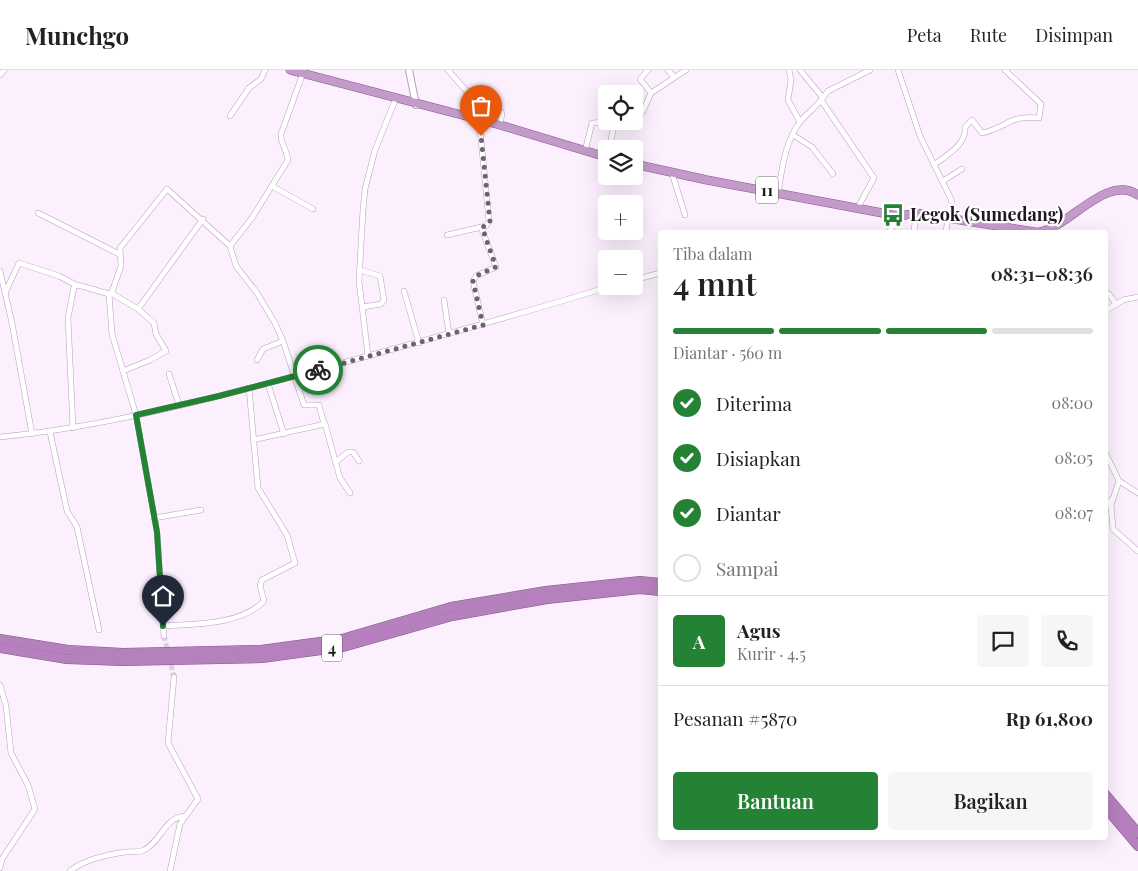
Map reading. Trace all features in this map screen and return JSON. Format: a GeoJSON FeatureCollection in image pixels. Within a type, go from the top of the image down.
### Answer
{"type":"FeatureCollection","features":[{"type":"Feature","properties":{"kind":"highway"},"geometry":{"type":"LineString","coordinates":[[290,70],[416,105],[479,119],[598,155]]}},
{"type":"Feature","properties":{"kind":"highway","name":"11"},"geometry":{"type":"LineString","coordinates":[[643,166],[900,216],[916,213],[1019,230]]}},
{"type":"Feature","properties":{"kind":"highway","name":"11"},"geometry":{"type":"LineString","coordinates":[[1043,230],[1056,226],[1103,194],[1126,191],[1138,195]]}},
{"type":"Feature","properties":{"kind":"highway","name":"4"},"geometry":{"type":"LineString","coordinates":[[0,639],[68,650],[104,652],[261,650],[342,638],[451,607],[546,590],[640,581],[658,583]]}},
{"type":"Feature","properties":{"kind":"highway","name":"4"},"geometry":{"type":"LineString","coordinates":[[0,648],[67,659],[123,661],[262,658],[343,647],[452,616],[547,599],[640,589],[658,591]]}},
{"type":"Feature","properties":{"kind":"highway"},"geometry":{"type":"LineString","coordinates":[[1108,798],[1138,833]]}},
{"type":"Feature","properties":{"kind":"highway"},"geometry":{"type":"LineString","coordinates":[[1108,811],[1138,846]]}},
{"type":"Feature","properties":{"kind":"street"},"geometry":{"type":"LineString","coordinates":[[0,75],[4,70]]}},
{"type":"Feature","properties":{"kind":"street"},"geometry":{"type":"LineString","coordinates":[[230,116],[249,88],[261,79],[265,70]]}},
{"type":"Feature","properties":{"kind":"street"},"geometry":{"type":"LineString","coordinates":[[409,70],[416,105]]}},
{"type":"Feature","properties":{"kind":"street"},"geometry":{"type":"LineString","coordinates":[[448,70],[470,95],[502,113],[500,125]]}},
{"type":"Feature","properties":{"kind":"street"},"geometry":{"type":"LineString","coordinates":[[648,70],[640,79],[650,93]]}},
{"type":"Feature","properties":{"kind":"street"},"geometry":{"type":"LineString","coordinates":[[668,70],[674,78]]}},
{"type":"Feature","properties":{"kind":"street"},"geometry":{"type":"LineString","coordinates":[[643,111],[650,93],[686,70]]}},
{"type":"Feature","properties":{"kind":"street"},"geometry":{"type":"LineString","coordinates":[[789,70],[788,100],[800,122]]}},
{"type":"Feature","properties":{"kind":"street"},"geometry":{"type":"LineString","coordinates":[[800,70],[822,99],[873,176],[874,180],[865,192],[858,207]]}},
{"type":"Feature","properties":{"kind":"street"},"geometry":{"type":"LineString","coordinates":[[778,192],[782,168],[793,135],[800,122],[828,92],[868,70]]}},
{"type":"Feature","properties":{"kind":"street"},"geometry":{"type":"LineString","coordinates":[[898,70],[920,136],[951,199],[952,219],[947,230]]}},
{"type":"Feature","properties":{"kind":"street"},"geometry":{"type":"LineString","coordinates":[[935,164],[958,147],[965,133],[965,127],[972,120],[982,134],[1007,121],[1024,116],[1039,118],[1040,104],[1005,70]]}},
{"type":"Feature","properties":{"kind":"street"},"geometry":{"type":"LineString","coordinates":[[230,246],[288,160],[287,151],[280,138],[280,134],[303,73]]}},
{"type":"Feature","properties":{"kind":"street"},"geometry":{"type":"LineString","coordinates":[[368,356],[360,270],[365,189],[375,150],[396,98]]}},
{"type":"Feature","properties":{"kind":"street"},"geometry":{"type":"LineString","coordinates":[[447,235],[486,226],[490,222],[479,119]]}},
{"type":"Feature","properties":{"kind":"street"},"geometry":{"type":"LineString","coordinates":[[586,151],[592,123],[598,123]]}},
{"type":"Feature","properties":{"kind":"street"},"geometry":{"type":"LineString","coordinates":[[793,135],[812,147],[832,174]]}},
{"type":"Feature","properties":{"kind":"street"},"geometry":{"type":"LineString","coordinates":[[943,181],[962,169]]}},
{"type":"Feature","properties":{"kind":"street"},"geometry":{"type":"LineString","coordinates":[[672,173],[684,215]]}},
{"type":"Feature","properties":{"kind":"street"},"geometry":{"type":"LineString","coordinates":[[272,186],[313,209]]}},
{"type":"Feature","properties":{"kind":"street"},"geometry":{"type":"LineString","coordinates":[[164,636],[154,518],[136,415],[112,334],[110,294],[121,266],[120,248],[165,189],[171,191],[230,246],[236,266],[257,293],[283,341],[304,405],[319,405],[324,424],[327,426],[340,478],[350,493]]}},
{"type":"Feature","properties":{"kind":"street"},"geometry":{"type":"LineString","coordinates":[[38,213],[119,254]]}},
{"type":"Feature","properties":{"kind":"street"},"geometry":{"type":"LineString","coordinates":[[914,230],[916,213]]}},
{"type":"Feature","properties":{"kind":"street"},"geometry":{"type":"LineString","coordinates":[[890,230],[900,216]]}},
{"type":"Feature","properties":{"kind":"street"},"geometry":{"type":"LineString","coordinates":[[138,309],[203,220]]}},
{"type":"Feature","properties":{"kind":"street"},"geometry":{"type":"LineString","coordinates":[[482,227],[496,267],[476,276],[473,281],[483,325]]}},
{"type":"Feature","properties":{"kind":"street"},"geometry":{"type":"LineString","coordinates":[[5,294],[19,263],[59,276],[76,285],[110,294],[138,309],[154,323],[156,334],[166,351],[150,360],[122,370]]}},
{"type":"Feature","properties":{"kind":"street"},"geometry":{"type":"LineString","coordinates":[[360,270],[380,276],[384,300],[381,304],[363,307]]}},
{"type":"Feature","properties":{"kind":"street"},"geometry":{"type":"LineString","coordinates":[[0,271],[12,323],[32,434]]}},
{"type":"Feature","properties":{"kind":"street"},"geometry":{"type":"LineString","coordinates":[[643,278],[658,274]]}},
{"type":"Feature","properties":{"kind":"street"},"geometry":{"type":"LineString","coordinates":[[73,428],[68,318],[73,289],[76,285]]}},
{"type":"Feature","properties":{"kind":"street"},"geometry":{"type":"LineString","coordinates":[[0,437],[73,428],[268,384],[483,325],[598,290]]}},
{"type":"Feature","properties":{"kind":"street"},"geometry":{"type":"LineString","coordinates":[[404,291],[419,343]]}},
{"type":"Feature","properties":{"kind":"street"},"geometry":{"type":"LineString","coordinates":[[1109,294],[1116,304]]}},
{"type":"Feature","properties":{"kind":"street"},"geometry":{"type":"LineString","coordinates":[[1108,309],[1116,304],[1138,297]]}},
{"type":"Feature","properties":{"kind":"street"},"geometry":{"type":"LineString","coordinates":[[444,300],[449,334]]}},
{"type":"Feature","properties":{"kind":"street"},"geometry":{"type":"LineString","coordinates":[[257,360],[263,349],[283,341]]}},
{"type":"Feature","properties":{"kind":"street"},"geometry":{"type":"LineString","coordinates":[[169,374],[179,405]]}},
{"type":"Feature","properties":{"kind":"street"},"geometry":{"type":"LineString","coordinates":[[268,384],[284,434]]}},
{"type":"Feature","properties":{"kind":"street"},"geometry":{"type":"LineString","coordinates":[[163,626],[210,623],[236,617],[264,601],[260,586],[262,580],[295,563],[287,535],[258,488],[253,440],[253,410],[249,388]]}},
{"type":"Feature","properties":{"kind":"street"},"geometry":{"type":"LineString","coordinates":[[253,440],[324,424]]}},
{"type":"Feature","properties":{"kind":"street"},"geometry":{"type":"LineString","coordinates":[[50,432],[67,511],[77,528],[99,630]]}},
{"type":"Feature","properties":{"kind":"street"},"geometry":{"type":"LineString","coordinates":[[337,461],[348,452],[353,452],[359,460]]}},
{"type":"Feature","properties":{"kind":"street"},"geometry":{"type":"LineString","coordinates":[[1108,458],[1119,481],[1138,493]]}},
{"type":"Feature","properties":{"kind":"street"},"geometry":{"type":"LineString","coordinates":[[1108,504],[1119,481]]}},
{"type":"Feature","properties":{"kind":"street"},"geometry":{"type":"LineString","coordinates":[[1112,499],[1113,529],[1138,551]]}},
{"type":"Feature","properties":{"kind":"street"},"geometry":{"type":"LineString","coordinates":[[154,518],[201,510]]}},
{"type":"Feature","properties":{"kind":"street"},"geometry":{"type":"LineString","coordinates":[[170,871],[176,836],[184,816],[198,799],[168,743],[174,676]]}},
{"type":"Feature","properties":{"kind":"street"},"geometry":{"type":"LineString","coordinates":[[0,684],[6,706],[11,753],[28,785],[35,809],[2,859],[0,868]]}},
{"type":"Feature","properties":{"kind":"street"},"geometry":{"type":"LineString","coordinates":[[70,871],[107,855],[141,852],[152,844],[166,824],[176,817],[184,816]]}},
{"type":"Feature","properties":{"kind":"tunnel"},"geometry":{"type":"LineString","coordinates":[[164,636],[174,677]]}},
{"type":"Feature","properties":{"kind":"way so far"},"geometry":{"type":"LineString","coordinates":[[318,370],[483,325],[476,302],[473,281],[476,276],[496,267],[482,227],[490,222],[481,136]]}},
{"type":"Feature","properties":{"kind":"place","name":"Legok (Sumedang)"},"geometry":{"type":"Point","coordinates":[893,215]}},
{"type":"Feature","properties":{"kind":"route"},"geometry":{"type":"LineString","coordinates":[[163,626],[157,532],[136,415],[168,409],[318,370]]}}]}
